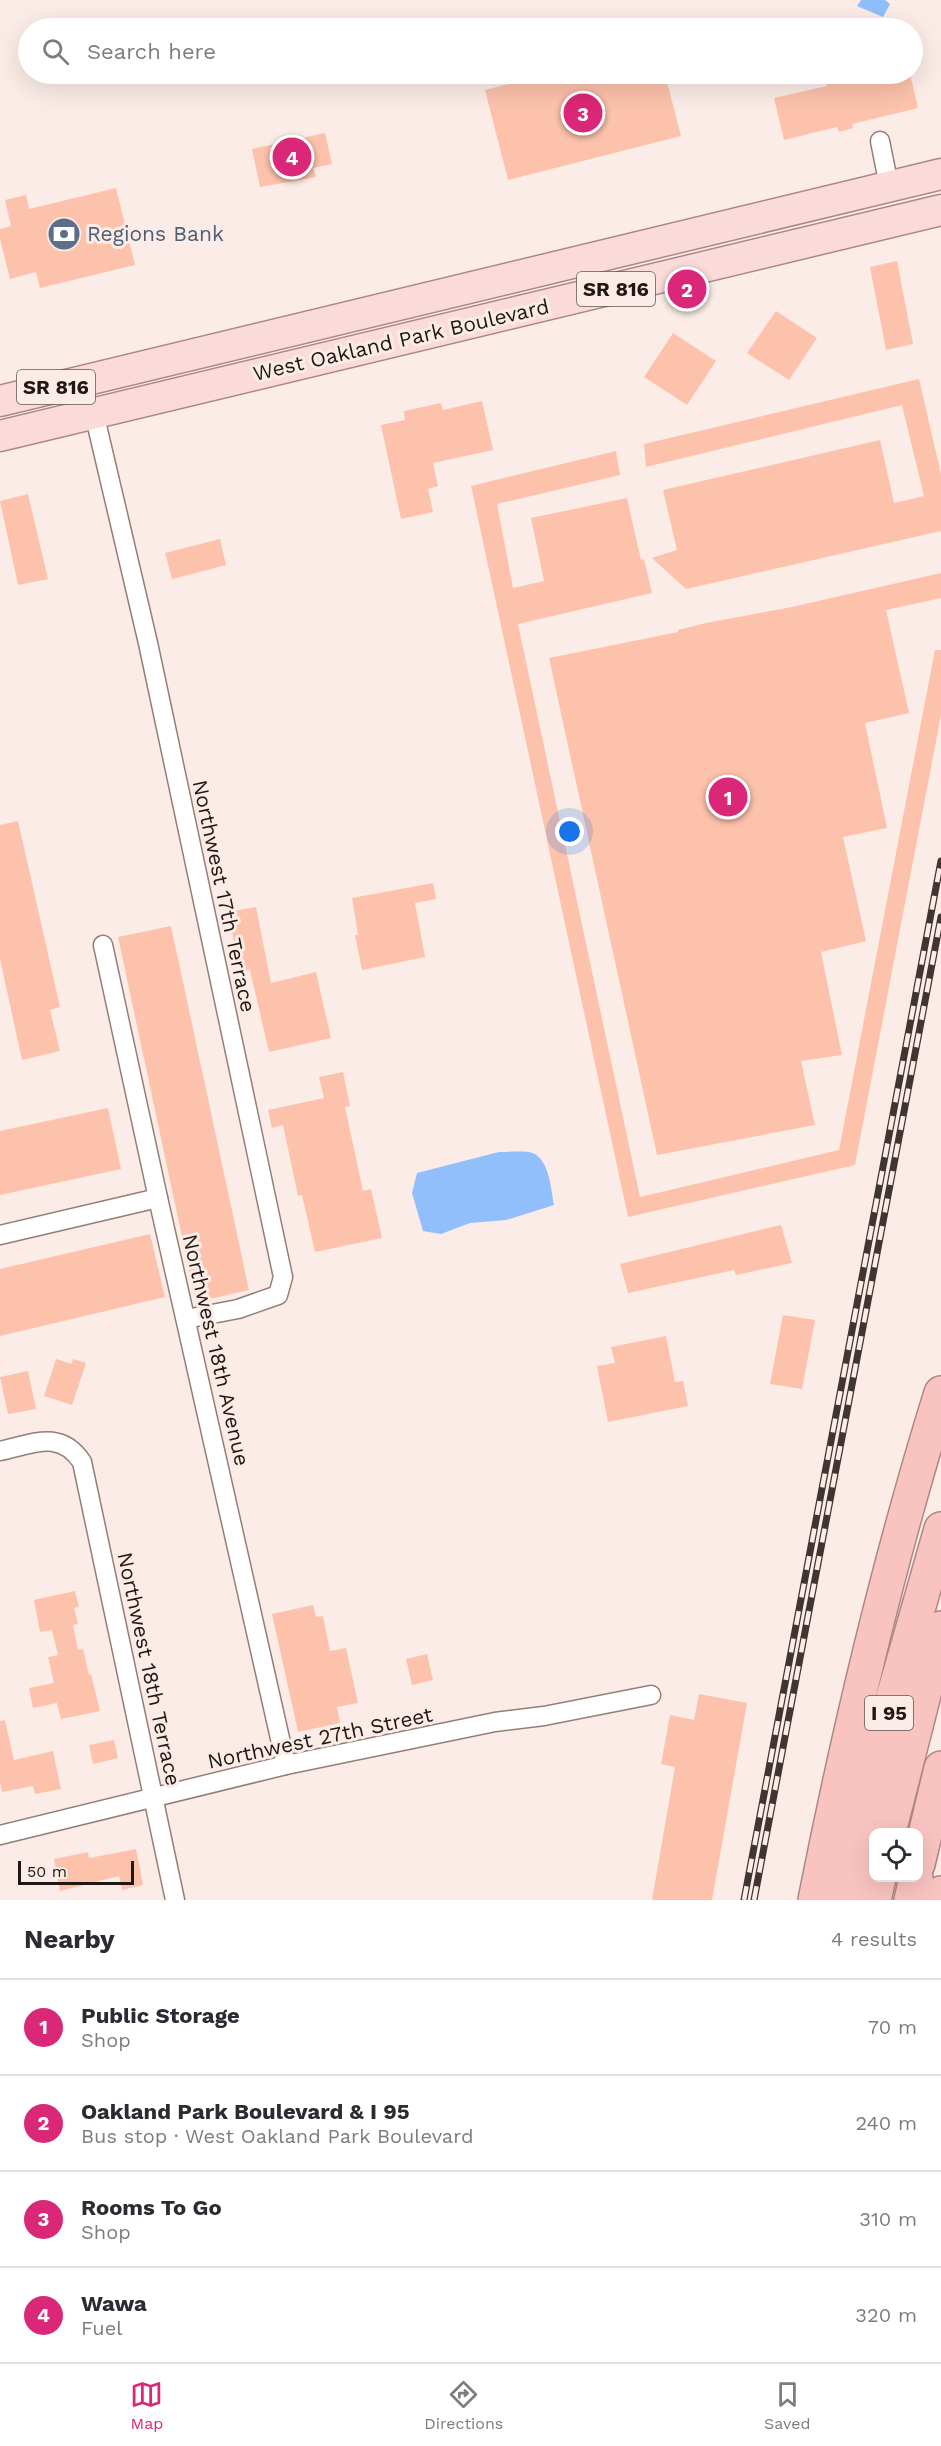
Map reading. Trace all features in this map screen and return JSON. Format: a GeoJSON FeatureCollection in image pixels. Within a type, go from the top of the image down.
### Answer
{"type":"FeatureCollection","features":[{"type":"Feature","properties":{"kind":"highway"},"geometry":{"type":"LineString","coordinates":[[815,1900],[845,1754],[880,1606],[941,1394]]}},
{"type":"Feature","properties":{"kind":"highway","name":"I 95"},"geometry":{"type":"LineString","coordinates":[[846,1900],[892,1699],[941,1529]]}},
{"type":"Feature","properties":{"kind":"highway"},"geometry":{"type":"LineString","coordinates":[[890,1828],[941,1628]]}},
{"type":"Feature","properties":{"kind":"highway"},"geometry":{"type":"LineString","coordinates":[[923,1843],[941,1768]]}},
{"type":"Feature","properties":{"kind":"highway"},"geometry":{"type":"LineString","coordinates":[[874,1900],[878,1882]]}},
{"type":"Feature","properties":{"kind":"highway"},"geometry":{"type":"LineString","coordinates":[[911,1900],[914,1882]]}},
{"type":"Feature","properties":{"kind":"highway"},"geometry":{"type":"LineString","coordinates":[[940,1900],[941,1893]]}},
{"type":"Feature","properties":{"kind":"main road","name":"West Oakland Park Boulevard"},"geometry":{"type":"LineString","coordinates":[[0,400],[941,174]]}},
{"type":"Feature","properties":{"kind":"main road"},"geometry":{"type":"LineString","coordinates":[[856,230],[878,214],[889,186],[902,200],[914,206],[941,209]]}},
{"type":"Feature","properties":{"kind":"main road","name":"West Oakland Park Boulevard"},"geometry":{"type":"LineString","coordinates":[[0,436],[941,209]]}},
{"type":"Feature","properties":{"kind":"main road"},"geometry":{"type":"LineString","coordinates":[[597,293],[600,275],[627,249]]}},
{"type":"Feature","properties":{"kind":"main road"},"geometry":{"type":"LineString","coordinates":[[434,332],[457,307],[460,290]]}},
{"type":"Feature","properties":{"kind":"main road"},"geometry":{"type":"LineString","coordinates":[[94,413],[100,386],[112,374]]}},
{"type":"Feature","properties":{"kind":"street"},"geometry":{"type":"LineString","coordinates":[[880,141],[889,186]]}},
{"type":"Feature","properties":{"kind":"street","name":"Northwest 17th Terrace"},"geometry":{"type":"LineString","coordinates":[[94,413],[149,651],[283,1277],[278,1295],[238,1309],[186,1319]]}},
{"type":"Feature","properties":{"kind":"street","name":"Northwest 18th Avenue"},"geometry":{"type":"LineString","coordinates":[[103,945],[286,1765]]}},
{"type":"Feature","properties":{"kind":"street"},"geometry":{"type":"LineString","coordinates":[[0,1235],[158,1198]]}},
{"type":"Feature","properties":{"kind":"street","name":"Northwest 18th Terrace"},"geometry":{"type":"LineString","coordinates":[[0,1451],[46,1440],[63,1442],[74,1450],[82,1462],[175,1900]]}},
{"type":"Feature","properties":{"kind":"street","name":"Northwest 27th Street"},"geometry":{"type":"LineString","coordinates":[[0,1835],[286,1765],[495,1722],[544,1716],[651,1695]]}},
{"type":"Feature","properties":{"kind":"water"},"geometry":{"type":"Polygon","coordinates":[[[861,0],[885,0],[890,4],[883,17],[857,6],[861,0]]]}},
{"type":"Feature","properties":{"kind":"water"},"geometry":{"type":"Polygon","coordinates":[[[499,1152],[536,1154],[548,1174],[554,1205],[506,1220],[470,1223],[441,1234],[423,1231],[412,1193],[417,1173],[499,1152]]]}},
{"type":"Feature","properties":{"kind":"building"},"geometry":{"type":"Polygon","coordinates":[[[509,84],[668,84],[681,136],[508,180],[485,90],[509,84]]]}},
{"type":"Feature","properties":{"kind":"building"},"geometry":{"type":"Polygon","coordinates":[[[827,84],[912,84],[918,108],[852,124],[853,128],[839,132],[837,127],[784,140],[774,98],[827,86],[827,84]]]}},
{"type":"Feature","properties":{"kind":"building"},"geometry":{"type":"Polygon","coordinates":[[[325,133],[332,164],[313,168],[316,177],[260,187],[252,149],[325,133]]]}},
{"type":"Feature","properties":{"kind":"building","name":"Regions Bank"},"geometry":{"type":"Polygon","coordinates":[[[116,188],[135,265],[40,288],[36,272],[10,279],[0,239],[0,229],[11,226],[5,200],[26,195],[29,209],[116,188]]]}},
{"type":"Feature","properties":{"kind":"building"},"geometry":{"type":"Polygon","coordinates":[[[897,261],[913,344],[886,350],[870,267],[897,261]]]}},
{"type":"Feature","properties":{"kind":"building"},"geometry":{"type":"Polygon","coordinates":[[[776,311],[817,338],[789,380],[747,353],[776,311]]]}},
{"type":"Feature","properties":{"kind":"building"},"geometry":{"type":"Polygon","coordinates":[[[673,333],[716,361],[687,405],[644,377],[673,333]]]}},
{"type":"Feature","properties":{"kind":"building"},"geometry":{"type":"Polygon","coordinates":[[[919,379],[941,474],[941,531],[686,589],[652,558],[677,550],[663,490],[880,440],[894,503],[924,496],[902,405],[646,467],[644,444],[919,379]]]}},
{"type":"Feature","properties":{"kind":"building"},"geometry":{"type":"Polygon","coordinates":[[[482,401],[493,450],[433,463],[438,486],[428,489],[433,512],[401,519],[381,425],[405,420],[404,411],[441,403],[443,410],[482,401]]]}},
{"type":"Feature","properties":{"kind":"building"},"geometry":{"type":"Polygon","coordinates":[[[616,451],[620,475],[497,504],[513,588],[544,581],[531,518],[627,498],[641,560],[644,559],[652,593],[518,624],[640,1197],[839,1150],[935,650],[941,650],[941,715],[855,1165],[628,1217],[471,486],[616,451]]]}},
{"type":"Feature","properties":{"kind":"building"},"geometry":{"type":"Polygon","coordinates":[[[28,494],[48,579],[18,585],[0,501],[28,494]]]}},
{"type":"Feature","properties":{"kind":"building"},"geometry":{"type":"Polygon","coordinates":[[[220,539],[226,565],[172,579],[165,553],[220,539]]]}},
{"type":"Feature","properties":{"kind":"building"},"geometry":{"type":"Polygon","coordinates":[[[941,573],[941,598],[886,610],[909,713],[865,723],[887,828],[843,837],[866,941],[821,952],[842,1055],[801,1061],[815,1125],[657,1155],[549,658],[678,632],[678,630],[706,623],[792,607],[941,573]]]}},
{"type":"Feature","properties":{"kind":"building"},"geometry":{"type":"Polygon","coordinates":[[[18,821],[60,1007],[50,1010],[60,1051],[22,1060],[0,959],[0,825],[18,821]]]}},
{"type":"Feature","properties":{"kind":"building"},"geometry":{"type":"Polygon","coordinates":[[[433,883],[436,899],[415,903],[425,957],[362,970],[355,935],[358,935],[352,898],[433,883]]]}},
{"type":"Feature","properties":{"kind":"building"},"geometry":{"type":"Polygon","coordinates":[[[256,907],[271,983],[316,972],[331,1038],[269,1052],[250,970],[240,972],[228,912],[256,907]]]}},
{"type":"Feature","properties":{"kind":"building"},"geometry":{"type":"Polygon","coordinates":[[[171,926],[249,1290],[196,1302],[118,937],[171,926]]]}},
{"type":"Feature","properties":{"kind":"building"},"geometry":{"type":"Polygon","coordinates":[[[343,1072],[350,1106],[345,1107],[363,1191],[371,1189],[382,1238],[315,1252],[302,1195],[298,1196],[283,1125],[272,1128],[268,1110],[324,1098],[319,1077],[343,1072]]]}},
{"type":"Feature","properties":{"kind":"building"},"geometry":{"type":"Polygon","coordinates":[[[108,1108],[121,1169],[0,1195],[0,1131],[108,1108]]]}},
{"type":"Feature","properties":{"kind":"building"},"geometry":{"type":"Polygon","coordinates":[[[781,1225],[792,1263],[736,1275],[734,1270],[628,1293],[620,1264],[781,1225]]]}},
{"type":"Feature","properties":{"kind":"building"},"geometry":{"type":"Polygon","coordinates":[[[150,1234],[165,1297],[0,1336],[0,1269],[150,1234]]]}},
{"type":"Feature","properties":{"kind":"building"},"geometry":{"type":"Polygon","coordinates":[[[783,1315],[815,1320],[802,1389],[770,1384],[783,1315]]]}},
{"type":"Feature","properties":{"kind":"building"},"geometry":{"type":"Polygon","coordinates":[[[666,1336],[675,1382],[683,1381],[688,1406],[608,1422],[597,1366],[615,1363],[611,1347],[666,1336]]]}},
{"type":"Feature","properties":{"kind":"building"},"geometry":{"type":"Polygon","coordinates":[[[56,1359],[72,1364],[73,1359],[86,1363],[72,1405],[44,1396],[56,1359]]]}},
{"type":"Feature","properties":{"kind":"building"},"geometry":{"type":"Polygon","coordinates":[[[28,1371],[36,1409],[8,1414],[0,1377],[28,1371]]]}},
{"type":"Feature","properties":{"kind":"building"},"geometry":{"type":"Polygon","coordinates":[[[75,1591],[79,1607],[74,1608],[78,1624],[73,1625],[78,1650],[83,1649],[100,1711],[61,1719],[57,1703],[33,1708],[29,1688],[54,1683],[48,1657],[58,1655],[52,1630],[40,1632],[34,1600],[75,1591]]]}},
{"type":"Feature","properties":{"kind":"building"},"geometry":{"type":"Polygon","coordinates":[[[313,1605],[316,1617],[323,1616],[330,1651],[346,1648],[358,1703],[337,1707],[340,1723],[298,1732],[272,1614],[313,1605]]]}},
{"type":"Feature","properties":{"kind":"building"},"geometry":{"type":"Polygon","coordinates":[[[427,1654],[433,1680],[412,1685],[406,1659],[427,1654]]]}},
{"type":"Feature","properties":{"kind":"building"},"geometry":{"type":"Polygon","coordinates":[[[699,1694],[747,1703],[712,1900],[652,1900],[675,1767],[661,1764],[670,1715],[694,1720],[699,1694]]]}},
{"type":"Feature","properties":{"kind":"building"},"geometry":{"type":"Polygon","coordinates":[[[5,1720],[14,1760],[53,1751],[61,1789],[35,1794],[33,1786],[2,1792],[0,1721],[5,1720]]]}},
{"type":"Feature","properties":{"kind":"building"},"geometry":{"type":"Polygon","coordinates":[[[114,1740],[118,1758],[93,1764],[89,1745],[114,1740]]]}},
{"type":"Feature","properties":{"kind":"building"},"geometry":{"type":"Polygon","coordinates":[[[136,1849],[143,1885],[122,1890],[119,1876],[60,1891],[54,1859],[88,1852],[89,1858],[136,1849]]]}},
{"type":"Feature","properties":{"kind":"railway"},"geometry":{"type":"LineString","coordinates":[[744,1900],[941,861]]}},
{"type":"Feature","properties":{"kind":"railway"},"geometry":{"type":"LineString","coordinates":[[754,1900],[941,917]]}},
{"type":"Feature","properties":{"kind":"place","name":"Rooms To Go"},"geometry":{"type":"Point","coordinates":[583,113]}},
{"type":"Feature","properties":{"kind":"place","name":"Wawa"},"geometry":{"type":"Point","coordinates":[292,157]}},
{"type":"Feature","properties":{"kind":"place","name":"Regions Bank"},"geometry":{"type":"Point","coordinates":[64,234]}},
{"type":"Feature","properties":{"kind":"place","name":"Oakland Park Boulevard & I 95"},"geometry":{"type":"Point","coordinates":[687,289]}},
{"type":"Feature","properties":{"kind":"place","name":"Public Storage"},"geometry":{"type":"Point","coordinates":[728,797]}}]}
